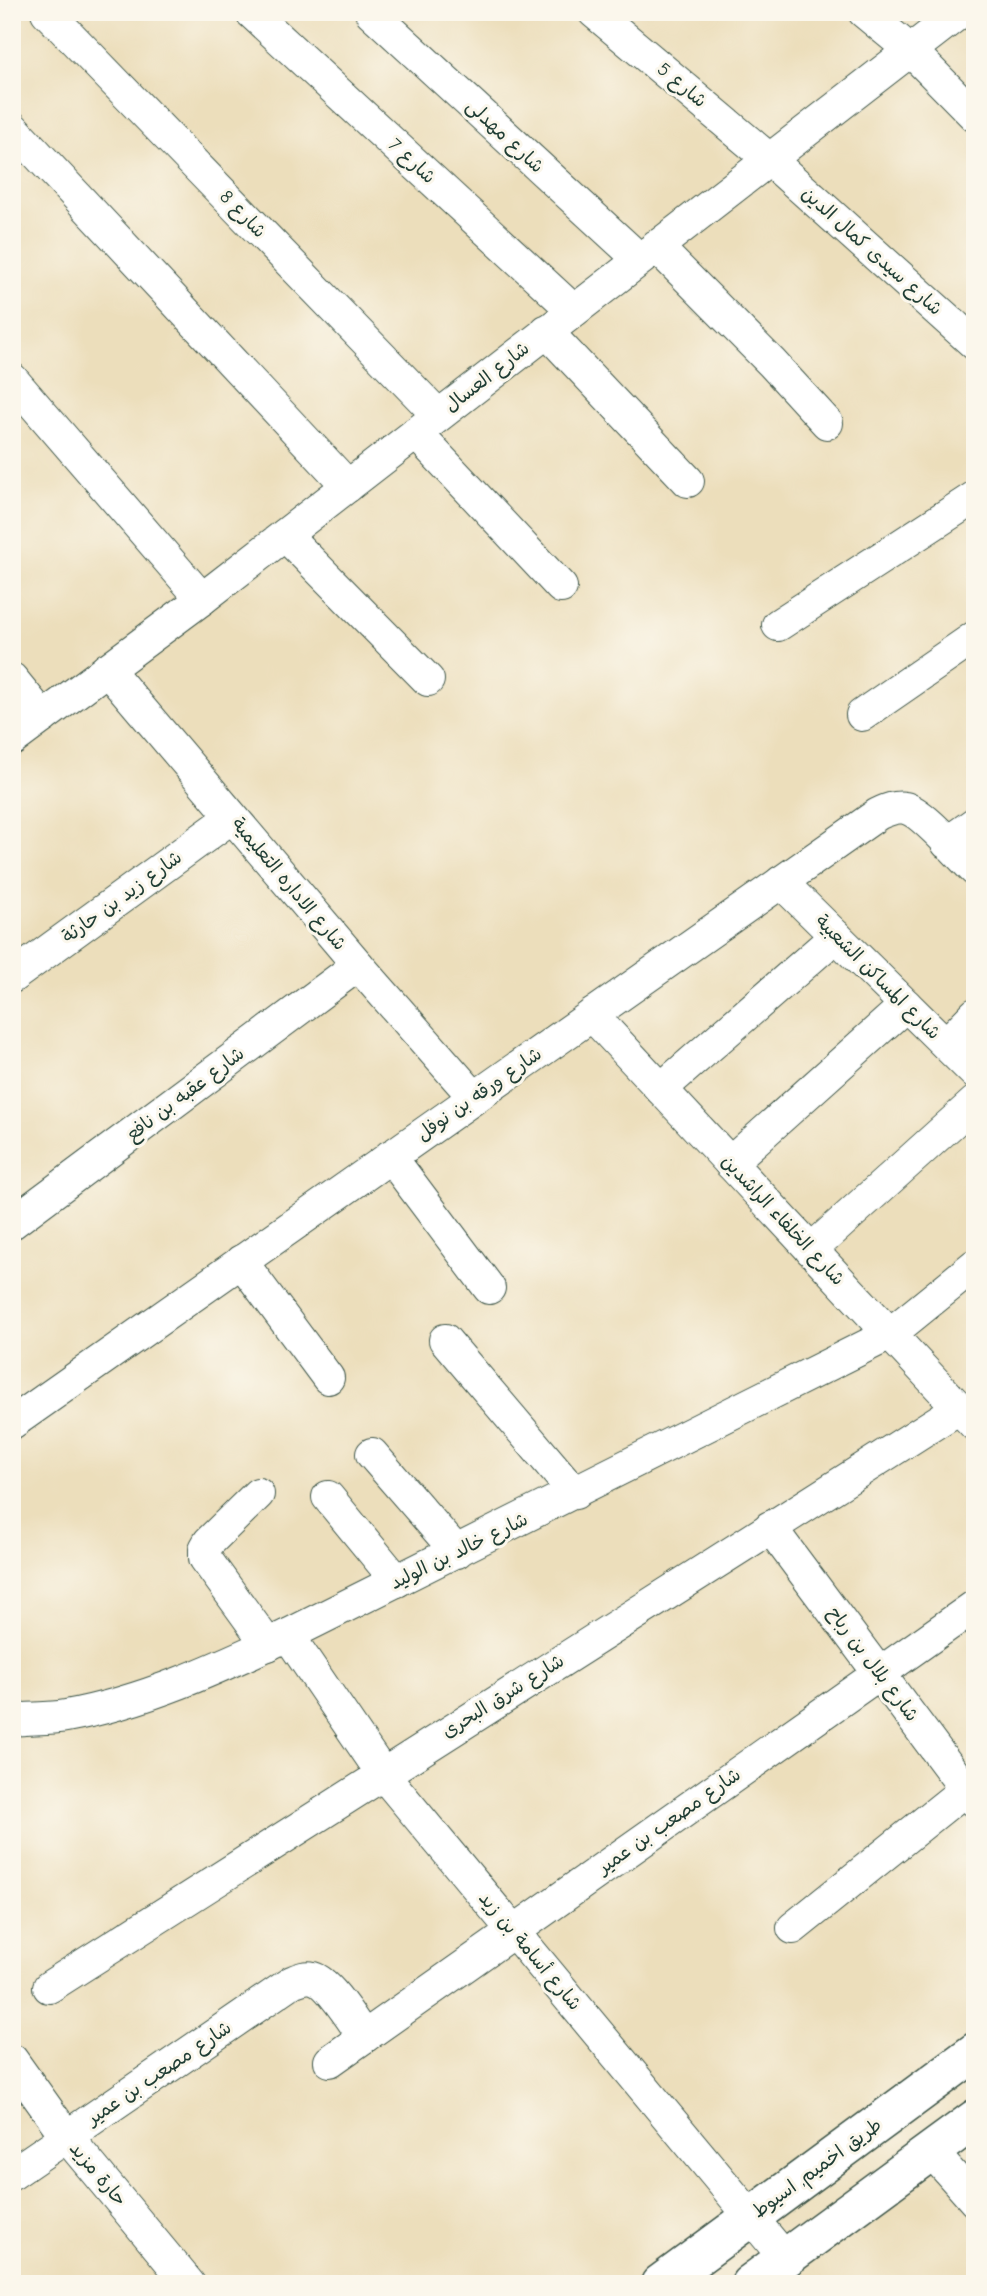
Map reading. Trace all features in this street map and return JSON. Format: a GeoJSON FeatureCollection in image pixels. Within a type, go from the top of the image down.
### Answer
{"type":"FeatureCollection","features":[{"type":"Feature","properties":{"kind":"street","name":"شارع 8"},"geometry":{"type":"LineString","coordinates":[[47,12],[427,424],[561,587]]}},
{"type":"Feature","properties":{"kind":"street","name":"شارع 7"},"geometry":{"type":"LineString","coordinates":[[251,12],[573,310]]}},
{"type":"Feature","properties":{"kind":"street","name":"شارع مهدلى"},"geometry":{"type":"LineString","coordinates":[[371,12],[772,363],[827,423]]}},
{"type":"Feature","properties":{"kind":"street","name":"شارع 5"},"geometry":{"type":"LineString","coordinates":[[594,12],[769,159]]}},
{"type":"Feature","properties":{"kind":"street"},"geometry":{"type":"LineString","coordinates":[[864,12],[910,50],[975,116]]}},
{"type":"Feature","properties":{"kind":"street","name":"شارع العسال"},"geometry":{"type":"LineString","coordinates":[[12,740],[202,599],[960,12]]}},
{"type":"Feature","properties":{"kind":"street"},"geometry":{"type":"LineString","coordinates":[[12,127],[348,486]]}},
{"type":"Feature","properties":{"kind":"street","name":"شارع سيدى كمال الدين"},"geometry":{"type":"LineString","coordinates":[[769,159],[975,344]]}},
{"type":"Feature","properties":{"kind":"street"},"geometry":{"type":"LineString","coordinates":[[546,331],[688,481]]}},
{"type":"Feature","properties":{"kind":"street"},"geometry":{"type":"LineString","coordinates":[[12,379],[202,599]]}},
{"type":"Feature","properties":{"kind":"street"},"geometry":{"type":"LineString","coordinates":[[778,625],[975,497]]}},
{"type":"Feature","properties":{"kind":"street"},"geometry":{"type":"LineString","coordinates":[[285,535],[428,680]]}},
{"type":"Feature","properties":{"kind":"street"},"geometry":{"type":"LineString","coordinates":[[862,715],[975,637]]}},
{"type":"Feature","properties":{"kind":"street","name":"شارع الاداره التعليمية"},"geometry":{"type":"LineString","coordinates":[[107,669],[358,965],[474,1097]]}},
{"type":"Feature","properties":{"kind":"street"},"geometry":{"type":"LineString","coordinates":[[12,679],[43,717]]}},
{"type":"Feature","properties":{"kind":"street","name":"شارع ورقه بن نوفل"},"geometry":{"type":"LineString","coordinates":[[12,1423],[878,814],[891,808],[905,808],[918,813],[975,870]]}},
{"type":"Feature","properties":{"kind":"street","name":"شارع زيد بن حارثة"},"geometry":{"type":"LineString","coordinates":[[12,977],[232,817]]}},
{"type":"Feature","properties":{"kind":"street"},"geometry":{"type":"LineString","coordinates":[[947,843],[975,822]]}},
{"type":"Feature","properties":{"kind":"street","name":"شارع المساكن الشعبية"},"geometry":{"type":"LineString","coordinates":[[781,882],[975,1073]]}},
{"type":"Feature","properties":{"kind":"street"},"geometry":{"type":"LineString","coordinates":[[661,1089],[836,936]]}},
{"type":"Feature","properties":{"kind":"street","name":"شارع عقبه بن نافع"},"geometry":{"type":"LineString","coordinates":[[12,1223],[358,965]]}},
{"type":"Feature","properties":{"kind":"street"},"geometry":{"type":"LineString","coordinates":[[730,1163],[906,1005]]}},
{"type":"Feature","properties":{"kind":"street"},"geometry":{"type":"LineString","coordinates":[[946,1044],[975,1014]]}},
{"type":"Feature","properties":{"kind":"street","name":"شارع الخلفاء الراشدين"},"geometry":{"type":"LineString","coordinates":[[592,1015],[970,1419]]}},
{"type":"Feature","properties":{"kind":"street"},"geometry":{"type":"LineString","coordinates":[[811,1250],[975,1102]]}},
{"type":"Feature","properties":{"kind":"street"},"geometry":{"type":"LineString","coordinates":[[390,1156],[489,1288]]}},
{"type":"Feature","properties":{"kind":"street"},"geometry":{"type":"LineString","coordinates":[[241,1261],[328,1378]]}},
{"type":"Feature","properties":{"kind":"street","name":"شارع خالد بن الوليد"},"geometry":{"type":"LineString","coordinates":[[12,1720],[65,1716],[138,1697],[212,1671],[278,1640],[890,1334],[975,1265]]}},
{"type":"Feature","properties":{"kind":"street"},"geometry":{"type":"LineString","coordinates":[[445,1340],[575,1493]]}},
{"type":"Feature","properties":{"kind":"street","name":"شارع شرق البحرى"},"geometry":{"type":"LineString","coordinates":[[49,1987],[770,1527],[970,1419]]}},
{"type":"Feature","properties":{"kind":"street"},"geometry":{"type":"LineString","coordinates":[[372,1454],[457,1552]]}},
{"type":"Feature","properties":{"kind":"street","name":"شارع أسامة بن زيد"},"geometry":{"type":"LineString","coordinates":[[258,1494],[209,1542],[205,1549],[205,1558],[278,1640],[382,1773],[785,2258]]}},
{"type":"Feature","properties":{"kind":"street"},"geometry":{"type":"LineString","coordinates":[[328,1497],[397,1581]]}},
{"type":"Feature","properties":{"kind":"street","name":"شارع بلال بن رباح"},"geometry":{"type":"LineString","coordinates":[[770,1527],[970,1796]]}},
{"type":"Feature","properties":{"kind":"street","name":"شارع مصعب بن عمير"},"geometry":{"type":"LineString","coordinates":[[330,2061],[975,1605]]}},
{"type":"Feature","properties":{"kind":"street"},"geometry":{"type":"LineString","coordinates":[[793,1928],[970,1796]]}},
{"type":"Feature","properties":{"kind":"street","name":"شارع مصعب بن عمير"},"geometry":{"type":"LineString","coordinates":[[12,2174],[292,1982],[302,1978],[314,1978],[323,1983],[364,2036]]}},
{"type":"Feature","properties":{"kind":"street","name":"طريق اخميم, اسيوط"},"geometry":{"type":"LineString","coordinates":[[660,2284],[975,2052]]}},
{"type":"Feature","properties":{"kind":"street","name":"حارة مزيد"},"geometry":{"type":"LineString","coordinates":[[12,2060],[67,2137],[189,2284]]}},
{"type":"Feature","properties":{"kind":"street"},"geometry":{"type":"LineString","coordinates":[[750,2284],[975,2119]]}},
{"type":"Feature","properties":{"kind":"street"},"geometry":{"type":"LineString","coordinates":[[931,2151],[975,2201]]}}]}
